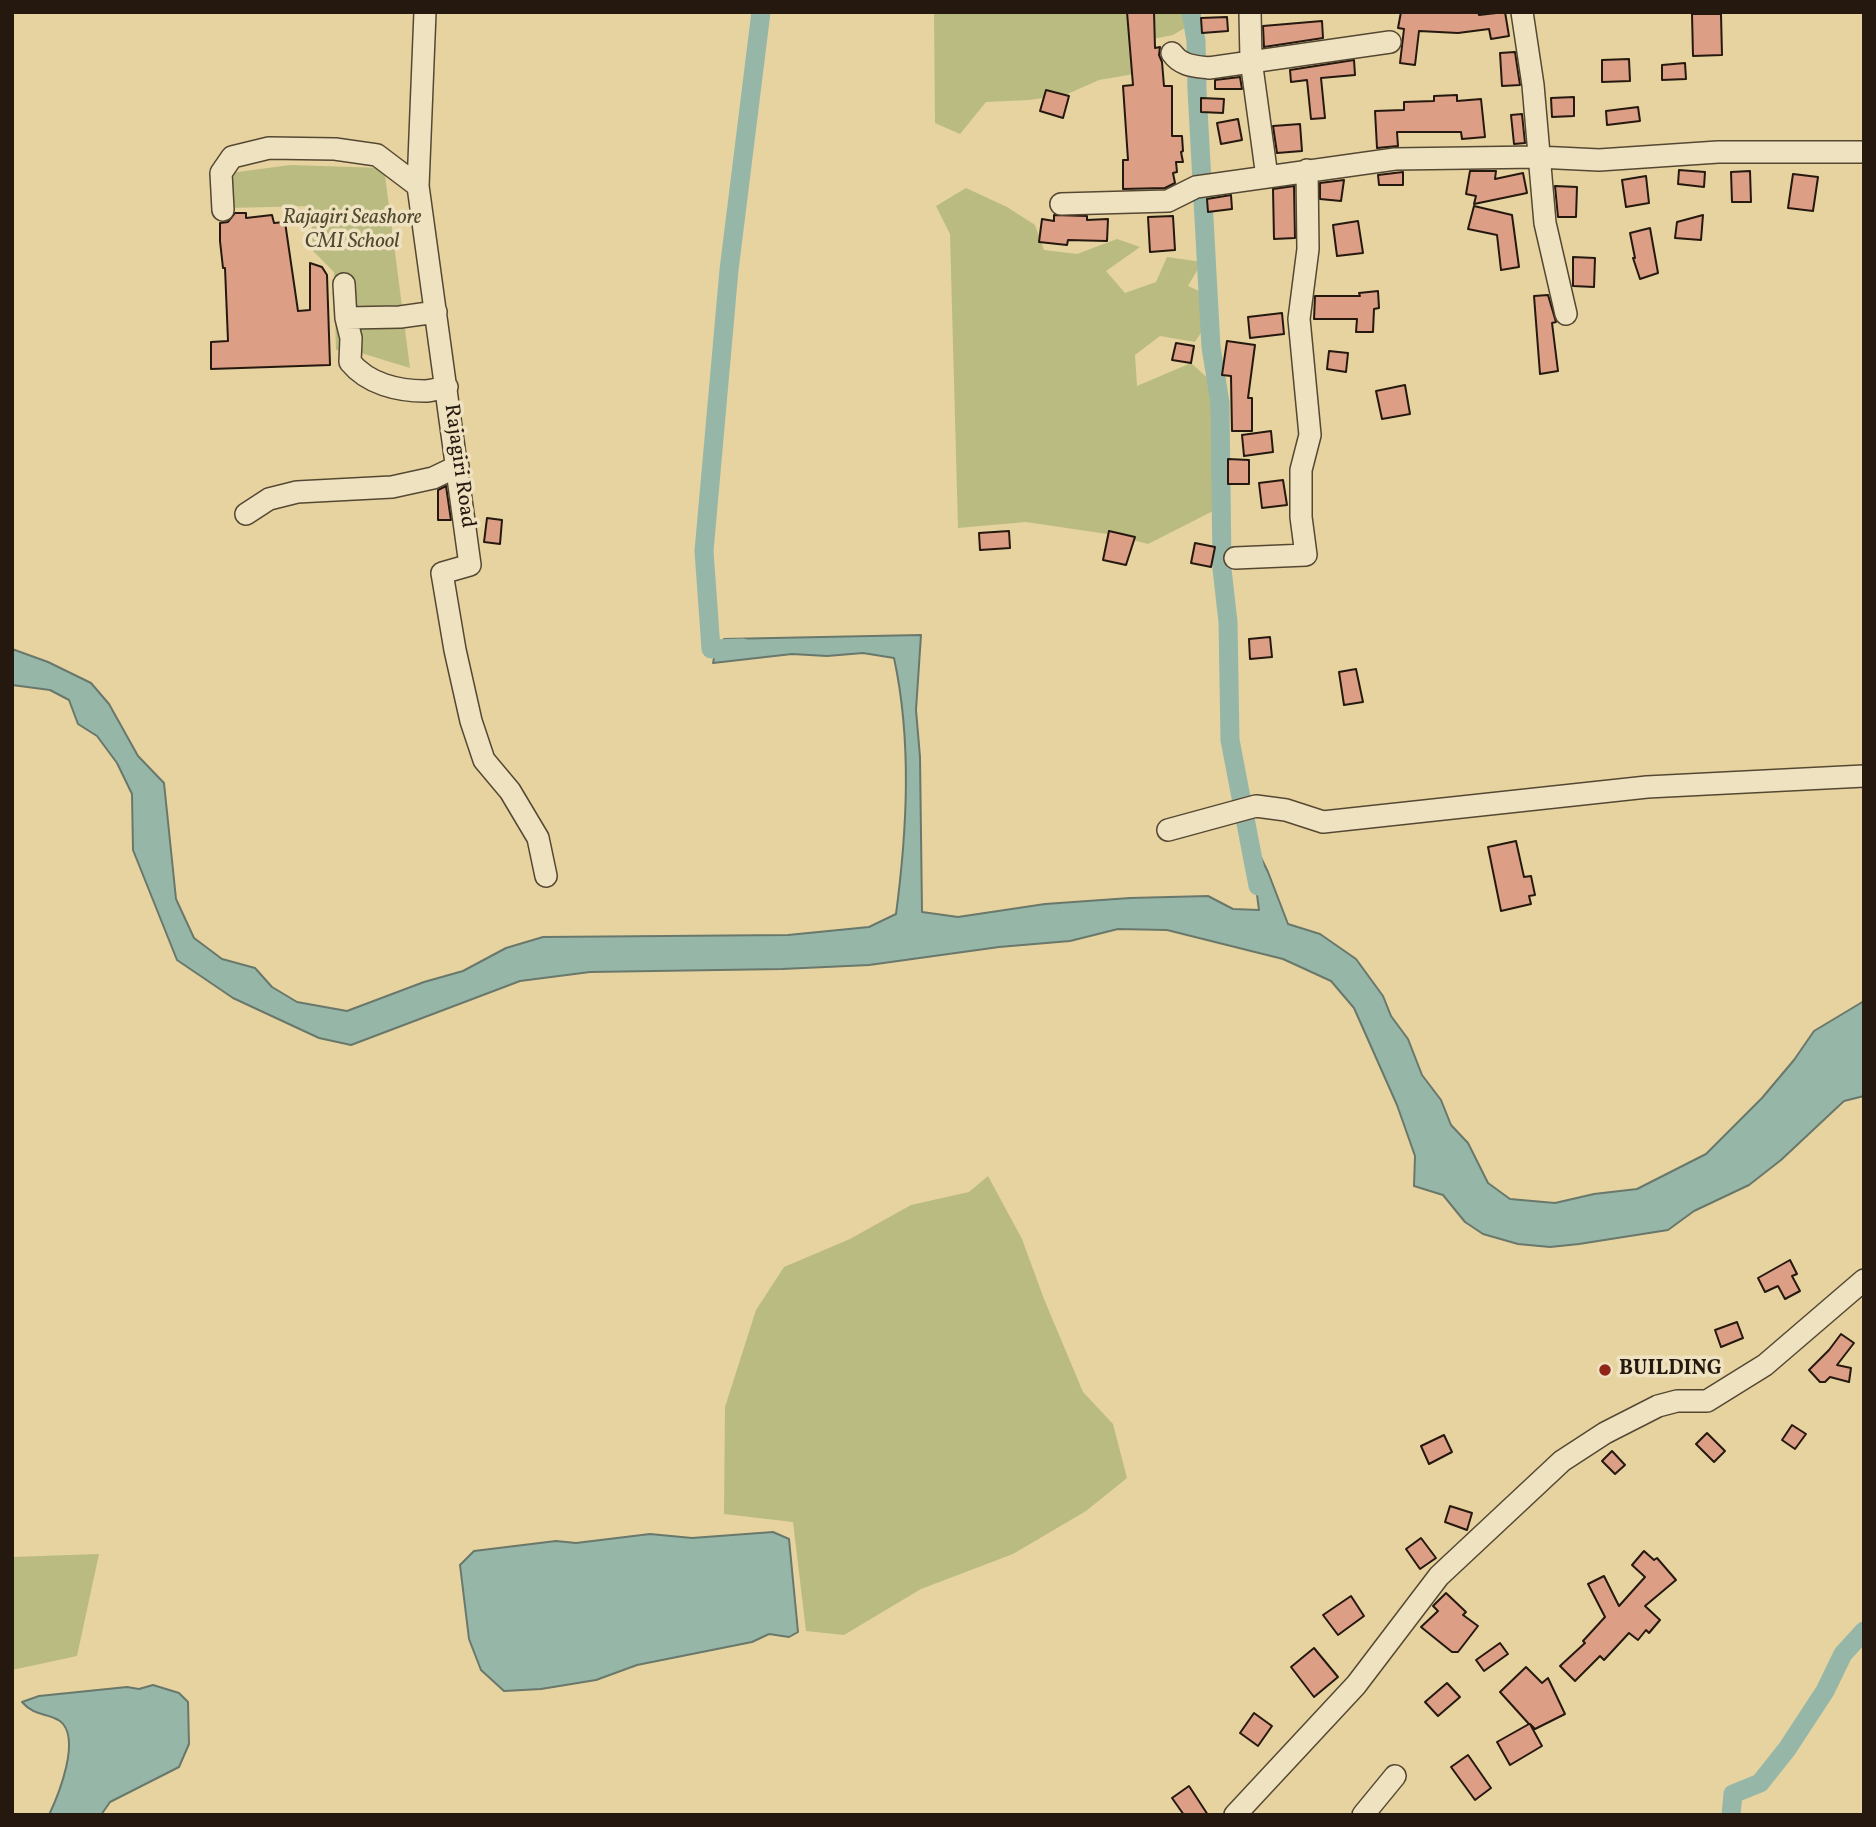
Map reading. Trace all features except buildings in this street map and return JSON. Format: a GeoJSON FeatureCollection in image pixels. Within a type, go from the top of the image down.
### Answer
{"type":"FeatureCollection","features":[{"type":"Feature","properties":{"kind":"street","name":"Rajagiri Road"},"geometry":{"type":"LineString","coordinates":[[425,12],[418,186],[470,565],[442,573],[455,650],[471,721],[484,760],[510,791],[538,838],[546,876]]}},
{"type":"Feature","properties":{"kind":"street"},"geometry":{"type":"LineString","coordinates":[[1250,12],[1251,60],[1267,177]]}},
{"type":"Feature","properties":{"kind":"street"},"geometry":{"type":"LineString","coordinates":[[1522,12],[1545,223],[1566,314]]}},
{"type":"Feature","properties":{"kind":"street"},"geometry":{"type":"LineString","coordinates":[[1189,62],[1251,60],[1390,42]]}},
{"type":"Feature","properties":{"kind":"street"},"geometry":{"type":"LineString","coordinates":[[223,210],[221,173],[232,157],[269,148],[335,149],[377,155],[418,186]]}},
{"type":"Feature","properties":{"kind":"street"},"geometry":{"type":"LineString","coordinates":[[1061,204],[1168,201],[1203,186],[1395,159],[1538,157],[1599,160],[1718,152],[1864,152]]}},
{"type":"Feature","properties":{"kind":"street"},"geometry":{"type":"LineString","coordinates":[[1235,558],[1306,555],[1301,517],[1301,470],[1310,435],[1299,319],[1308,249],[1307,170]]}},
{"type":"Feature","properties":{"kind":"street"},"geometry":{"type":"LineString","coordinates":[[344,284],[346,318],[351,338],[350,362],[358,372],[379,384],[425,391],[447,387]]}},
{"type":"Feature","properties":{"kind":"street"},"geometry":{"type":"LineString","coordinates":[[346,318],[400,317],[436,312]]}},
{"type":"Feature","properties":{"kind":"street"},"geometry":{"type":"LineString","coordinates":[[246,514],[269,499],[297,492],[392,487],[433,478],[458,466]]}},
{"type":"Feature","properties":{"kind":"street"},"geometry":{"type":"LineString","coordinates":[[1168,830],[1256,806],[1286,810],[1323,822],[1647,787],[1864,776]]}},
{"type":"Feature","properties":{"kind":"street"},"geometry":{"type":"LineString","coordinates":[[1235,1815],[1356,1685],[1439,1576],[1562,1461],[1605,1433],[1658,1406],[1677,1401],[1707,1402],[1765,1365],[1864,1280]]}},
{"type":"Feature","properties":{"kind":"street"},"geometry":{"type":"LineString","coordinates":[[1363,1815],[1395,1776]]}},
{"type":"Feature","properties":{"kind":"green space"},"geometry":{"type":"Polygon","coordinates":[[[934,12],[1185,12],[1188,26],[1173,35],[1137,42],[1146,72],[1099,80],[1065,95],[986,102],[960,134],[935,123],[934,12]]]}},
{"type":"Feature","properties":{"kind":"green space","name":"Rajagiri Seashore CMI School"},"geometry":{"type":"Polygon","coordinates":[[[290,165],[384,168],[410,368],[348,349],[336,350],[334,272],[313,251],[311,206],[228,208],[223,174],[290,165]]]}},
{"type":"Feature","properties":{"kind":"green space"},"geometry":{"type":"Polygon","coordinates":[[[966,188],[1007,207],[1035,225],[1044,250],[1077,254],[1117,239],[1140,247],[1106,271],[1125,293],[1156,282],[1167,257],[1202,262],[1188,286],[1206,294],[1209,320],[1195,342],[1160,336],[1135,355],[1137,386],[1191,363],[1211,381],[1217,491],[1215,510],[1148,544],[1114,535],[1026,522],[958,528],[950,234],[936,206],[966,188]]]}},
{"type":"Feature","properties":{"kind":"green space"},"geometry":{"type":"Polygon","coordinates":[[[988,1176],[1022,1239],[1083,1392],[1113,1424],[1127,1478],[1086,1511],[1013,1554],[921,1589],[844,1635],[806,1631],[793,1522],[724,1514],[725,1407],[756,1310],[784,1267],[850,1239],[911,1205],[969,1192],[988,1176]]]}},
{"type":"Feature","properties":{"kind":"green space"},"geometry":{"type":"Polygon","coordinates":[[[99,1554],[77,1656],[12,1670],[12,1557],[99,1554]]]}},
{"type":"Feature","properties":{"kind":"shaded area"},"geometry":{"type":"Polygon","coordinates":[[[921,635],[916,710],[920,757],[922,912],[958,917],[1045,904],[1208,896],[1233,909],[1259,910],[1249,833],[1268,872],[1288,924],[1320,934],[1356,959],[1383,996],[1391,1016],[1408,1039],[1422,1075],[1441,1100],[1451,1125],[1468,1143],[1488,1183],[1510,1199],[1555,1203],[1594,1194],[1637,1189],[1706,1154],[1762,1098],[1814,1031],[1864,1001],[1864,1096],[1844,1101],[1781,1160],[1749,1185],[1694,1211],[1668,1230],[1550,1247],[1518,1244],[1483,1234],[1465,1222],[1443,1195],[1414,1186],[1415,1156],[1397,1105],[1354,1008],[1331,981],[1283,959],[1167,930],[1118,929],[1070,941],[999,947],[869,965],[590,972],[520,981],[351,1045],[319,1038],[233,998],[177,960],[133,850],[132,794],[117,763],[97,736],[78,724],[69,700],[50,690],[12,685],[12,649],[48,662],[91,683],[109,704],[138,756],[164,783],[176,899],[194,938],[222,959],[255,968],[272,987],[297,1002],[347,1011],[424,982],[463,971],[506,948],[543,937],[788,935],[869,927],[896,914],[906,786],[900,689],[894,658],[863,653],[827,656],[792,654],[713,663],[716,649],[724,639],[921,635]]]}},
{"type":"Feature","properties":{"kind":"shaded area"},"geometry":{"type":"Polygon","coordinates":[[[773,1532],[789,1539],[798,1632],[789,1637],[769,1634],[752,1642],[637,1665],[596,1680],[541,1689],[504,1691],[481,1670],[469,1639],[460,1565],[474,1551],[650,1534],[692,1538],[773,1532]]]}},
{"type":"Feature","properties":{"kind":"shaded area"},"geometry":{"type":"Polygon","coordinates":[[[153,1685],[179,1693],[188,1702],[189,1744],[179,1767],[110,1802],[101,1815],[49,1815],[66,1767],[69,1740],[60,1721],[31,1710],[22,1702],[39,1696],[127,1687],[139,1689],[153,1685]]]}},
{"type":"Feature","properties":{"kind":"waterway"},"geometry":{"type":"LineString","coordinates":[[743,648],[711,649],[704,551],[729,270],[761,12]]}},
{"type":"Feature","properties":{"kind":"waterway"},"geometry":{"type":"LineString","coordinates":[[1191,12],[1196,41],[1211,347],[1220,403],[1222,569],[1228,622],[1230,740],[1258,886]]}},
{"type":"Feature","properties":{"kind":"waterway"},"geometry":{"type":"LineString","coordinates":[[1731,1815],[1733,1794],[1760,1783],[1787,1749],[1825,1691],[1843,1654],[1864,1631]]}},
{"type":"Feature","properties":{"kind":"place","name":"BUILDING"},"geometry":{"type":"Point","coordinates":[1605,1370]}}]}
